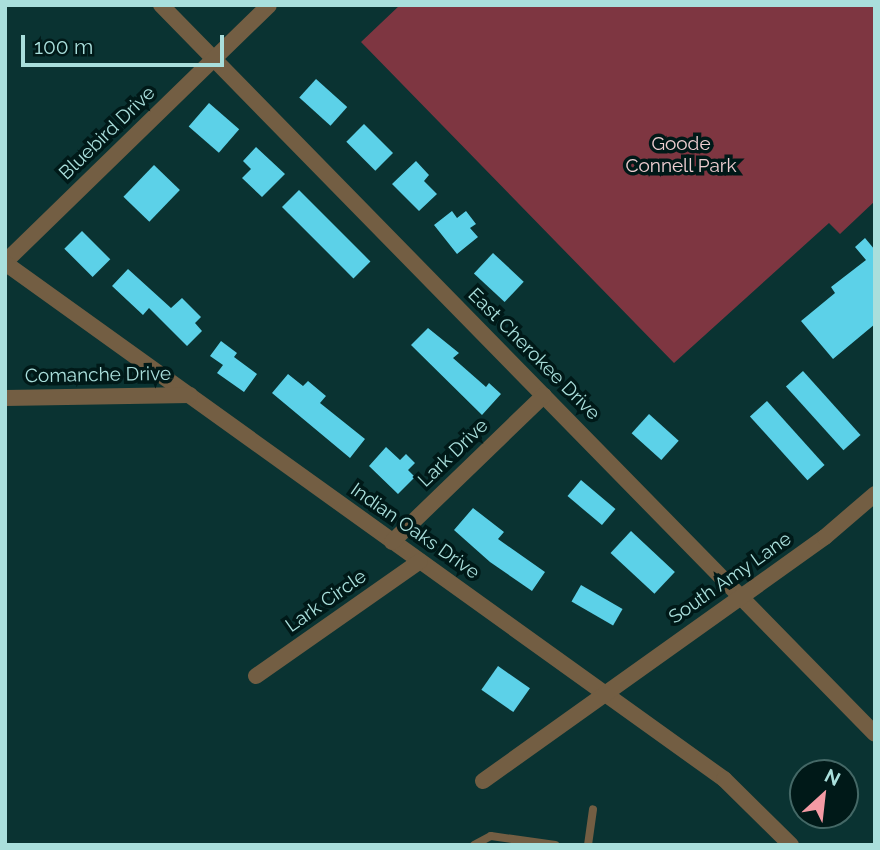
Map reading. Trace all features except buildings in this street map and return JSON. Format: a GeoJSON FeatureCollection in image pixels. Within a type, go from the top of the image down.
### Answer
{"type":"FeatureCollection","features":[{"type":"Feature","properties":{"kind":"street","name":"East Cherokee Drive"},"geometry":{"type":"LineString","coordinates":[[161,5],[875,734]]}},
{"type":"Feature","properties":{"kind":"street","name":"Bluebird Drive"},"geometry":{"type":"LineString","coordinates":[[5,263],[269,5]]}},
{"type":"Feature","properties":{"kind":"street","name":"Indian Oaks Drive"},"geometry":{"type":"LineString","coordinates":[[5,263],[724,779],[791,845]]}},
{"type":"Feature","properties":{"kind":"street","name":"Comanche Drive"},"geometry":{"type":"LineString","coordinates":[[5,398],[190,395]]}},
{"type":"Feature","properties":{"kind":"street","name":"Lark Drive"},"geometry":{"type":"LineString","coordinates":[[392,542],[544,395]]}},
{"type":"Feature","properties":{"kind":"street","name":"South Amy Lane"},"geometry":{"type":"LineString","coordinates":[[483,781],[825,537],[875,494]]}},
{"type":"Feature","properties":{"kind":"street","name":"Lark Circle"},"geometry":{"type":"LineString","coordinates":[[256,676],[420,561]]}},
{"type":"Feature","properties":{"kind":"lane"},"geometry":{"type":"LineString","coordinates":[[588,845],[593,809]]}},
{"type":"Feature","properties":{"kind":"lane"},"geometry":{"type":"LineString","coordinates":[[474,845],[491,836],[555,845]]}},
{"type":"Feature","properties":{"kind":"green space","name":"Goode Connell Park"},"geometry":{"type":"Polygon","coordinates":[[[400,5],[875,5],[875,201],[840,234],[829,223],[674,363],[361,42],[400,5]]]}}]}
